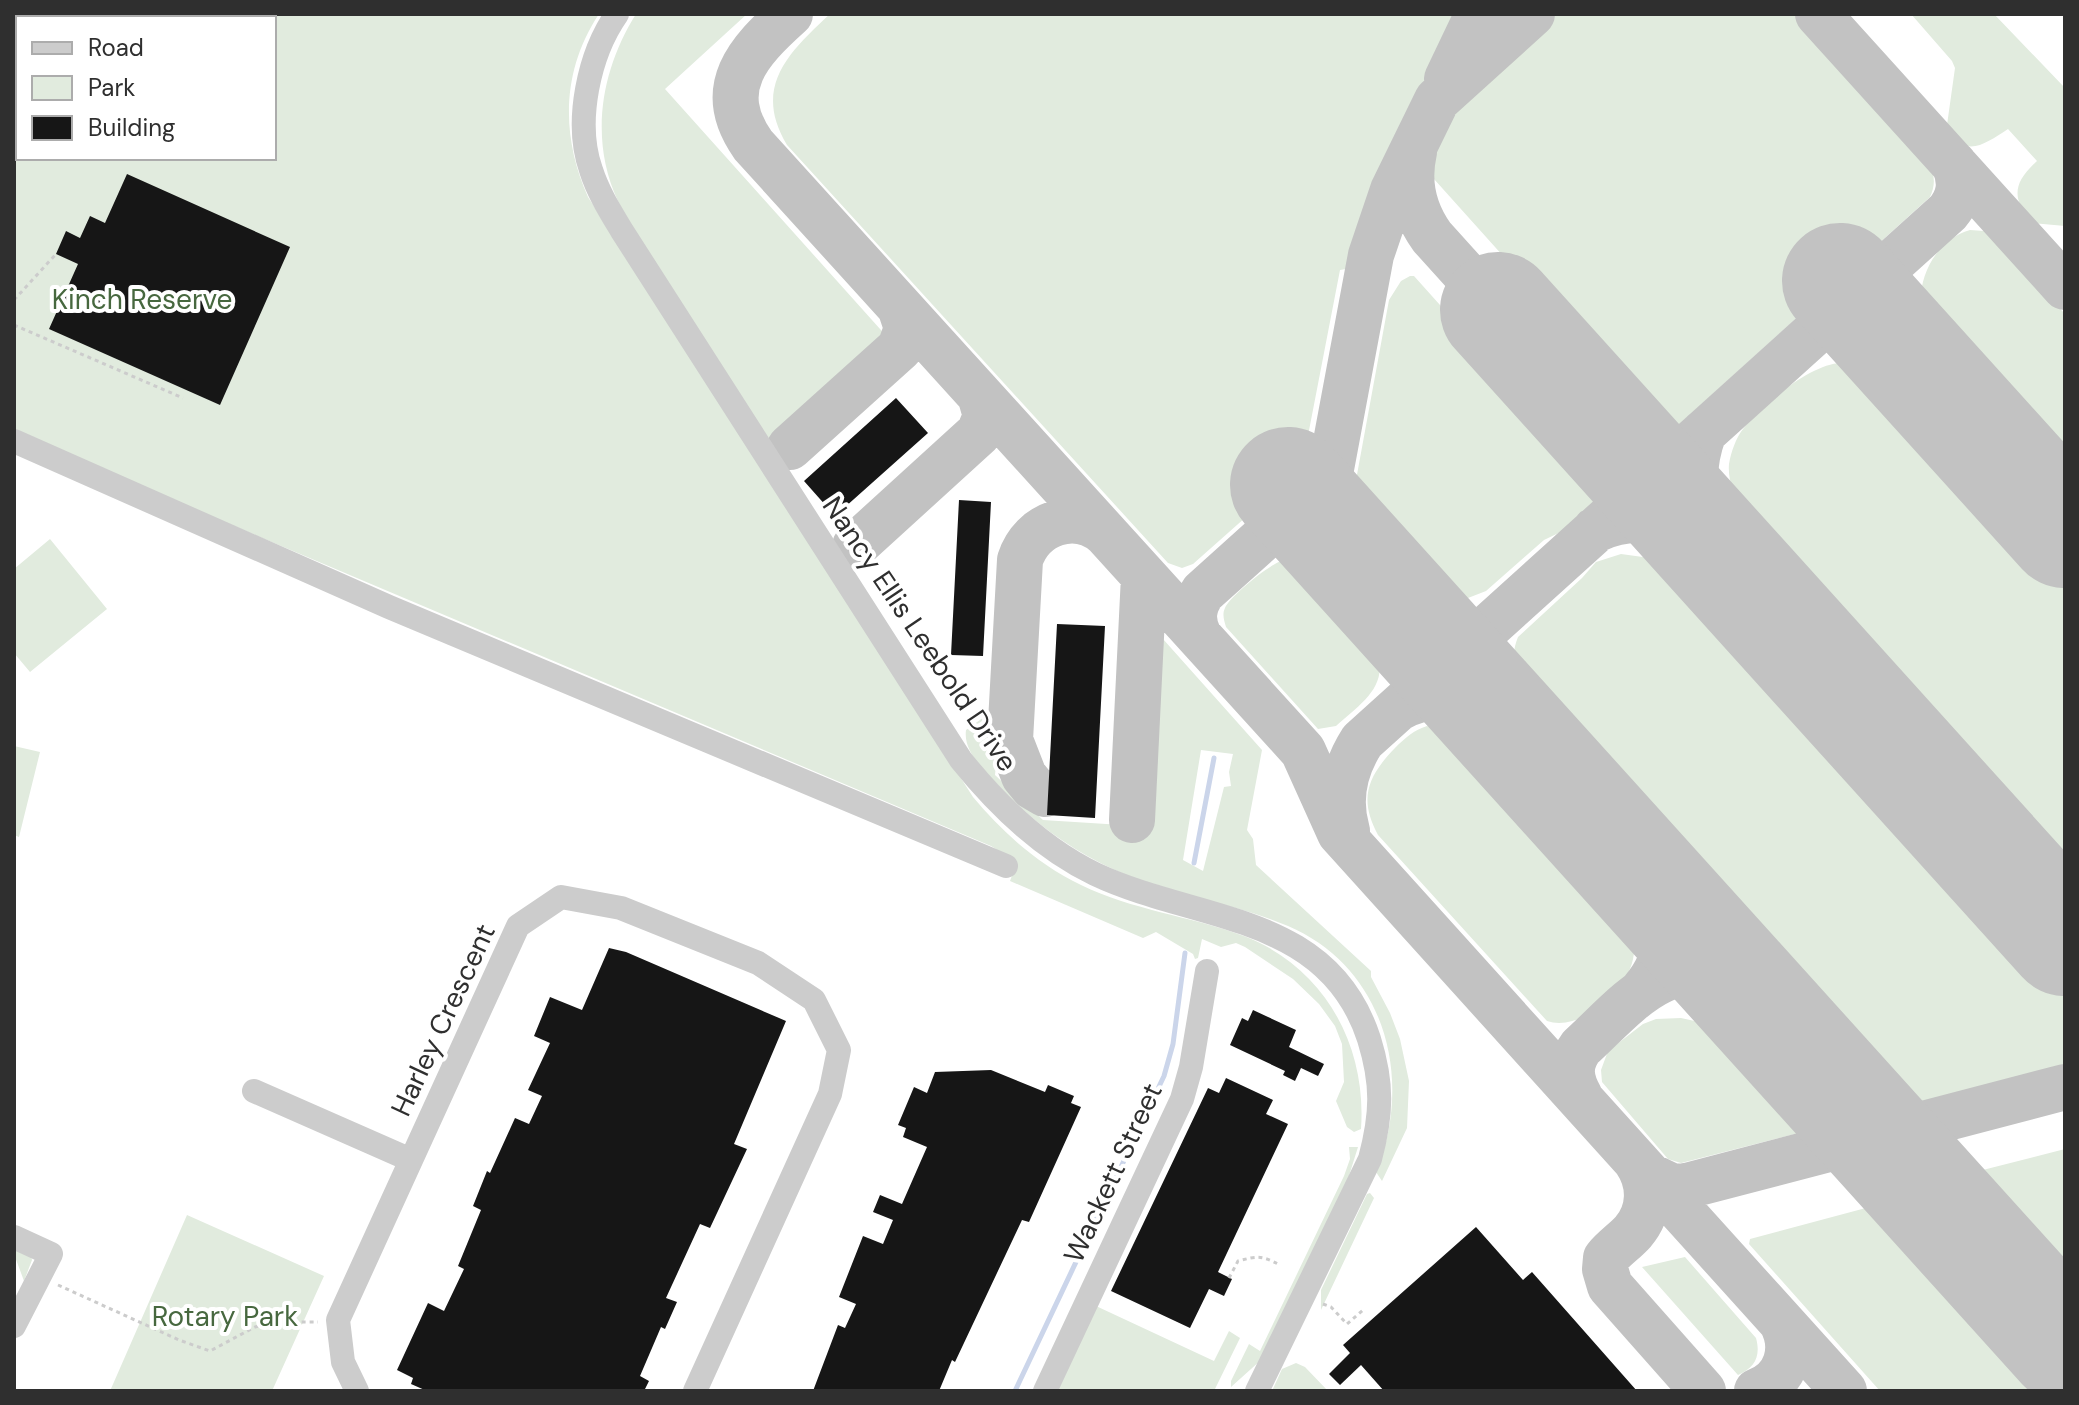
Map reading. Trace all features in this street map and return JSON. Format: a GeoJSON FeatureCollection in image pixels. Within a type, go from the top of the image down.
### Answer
{"type":"FeatureCollection","features":[{"type":"Feature","properties":{"kind":"street","name":"Nancy Ellis Leebold Drive"},"geometry":{"type":"LineString","coordinates":[[617,14],[598,47],[587,89],[586,151],[599,190],[961,760],[988,792],[1030,832],[1061,855],[1095,874],[1146,895],[1258,927],[1293,943],[1316,960],[1344,988],[1363,1022],[1375,1060],[1381,1102],[1373,1148],[1360,1183],[1257,1391]]}},
{"type":"Feature","properties":{"kind":"street"},"geometry":{"type":"LineString","coordinates":[[14,441],[389,607],[1006,866]]}},
{"type":"Feature","properties":{"kind":"street","name":"Harley Crescent"},"geometry":{"type":"LineString","coordinates":[[338,1320],[518,926],[561,897],[621,908],[758,963],[814,1000],[839,1050],[830,1094],[695,1391]]}},
{"type":"Feature","properties":{"kind":"street","name":"Wackett Street"},"geometry":{"type":"LineString","coordinates":[[1045,1391],[1182,1099],[1191,1067],[1207,971]]}},
{"type":"Feature","properties":{"kind":"street"},"geometry":{"type":"LineString","coordinates":[[254,1091],[411,1160]]}},
{"type":"Feature","properties":{"kind":"street"},"geometry":{"type":"LineString","coordinates":[[14,1237],[51,1254],[14,1326]]}},
{"type":"Feature","properties":{"kind":"street"},"geometry":{"type":"LineString","coordinates":[[338,1320],[343,1362],[357,1391]]}},
{"type":"Feature","properties":{"kind":"path"},"geometry":{"type":"LineString","coordinates":[[14,300],[56,254]]}},
{"type":"Feature","properties":{"kind":"path"},"geometry":{"type":"LineString","coordinates":[[14,325],[183,398]]}},
{"type":"Feature","properties":{"kind":"path"},"geometry":{"type":"LineString","coordinates":[[1229,1278],[1238,1261],[1262,1256],[1280,1265]]}},
{"type":"Feature","properties":{"kind":"path"},"geometry":{"type":"LineString","coordinates":[[39,1277],[198,1349],[210,1351],[255,1327],[276,1322],[338,1320]]}},
{"type":"Feature","properties":{"kind":"path"},"geometry":{"type":"LineString","coordinates":[[1324,1304],[1347,1324],[1363,1310]]}},
{"type":"Feature","properties":{"kind":"green space","name":"Kinch Reserve"},"geometry":{"type":"Polygon","coordinates":[[[14,14],[599,14],[577,58],[569,104],[573,151],[588,197],[973,797],[1022,847],[1081,885],[1120,901],[1244,936],[1297,967],[1335,1013],[1348,1039],[1361,1098],[1361,1129],[1354,1132],[1347,1127],[1336,1101],[1344,1082],[1342,1044],[1335,1026],[1319,1004],[1293,979],[1236,943],[1221,947],[1202,939],[1198,958],[1195,959],[1193,954],[1156,932],[1143,938],[1010,881],[1017,862],[991,846],[14,433],[14,14]]]}},
{"type":"Feature","properties":{"kind":"green space"},"geometry":{"type":"Polygon","coordinates":[[[636,14],[747,14],[665,89],[889,339],[887,350],[775,450],[639,239],[624,214],[609,177],[604,154],[603,105],[614,58],[636,14]]]}},
{"type":"Feature","properties":{"kind":"green space"},"geometry":{"type":"Polygon","coordinates":[[[830,14],[1462,14],[1355,236],[1346,269],[1340,270],[1306,446],[1300,441],[1241,490],[1255,509],[1193,564],[1182,568],[1168,563],[787,145],[777,124],[773,105],[774,88],[789,57],[830,14]]]}},
{"type":"Feature","properties":{"kind":"green space"},"geometry":{"type":"Polygon","coordinates":[[[1493,14],[1511,14],[1484,38],[1483,36],[1493,14]]]}},
{"type":"Feature","properties":{"kind":"green space"},"geometry":{"type":"Polygon","coordinates":[[[1555,14],[1794,14],[1927,161],[1933,174],[1930,197],[1673,430],[1662,433],[1425,169],[1431,141],[1441,118],[1555,14]]]}},
{"type":"Feature","properties":{"kind":"green space"},"geometry":{"type":"Polygon","coordinates":[[[1911,14],[1994,14],[2065,88],[2065,226],[2032,223],[2025,214],[2018,198],[2019,184],[2037,161],[2008,129],[1975,146],[1960,143],[1953,136],[1947,125],[1955,68],[1911,14]]]}},
{"type":"Feature","properties":{"kind":"green space"},"geometry":{"type":"Polygon","coordinates":[[[1970,230],[1984,231],[1995,238],[2065,314],[2065,488],[1942,350],[1925,325],[1921,296],[1928,268],[1945,244],[1970,230]]]}},
{"type":"Feature","properties":{"kind":"green space"},"geometry":{"type":"Polygon","coordinates":[[[1414,276],[1602,486],[1600,499],[1569,528],[1544,540],[1486,591],[1468,598],[1448,593],[1354,491],[1389,300],[1401,281],[1414,276]]]}},
{"type":"Feature","properties":{"kind":"green space"},"geometry":{"type":"Polygon","coordinates":[[[1841,363],[1861,367],[1887,381],[2065,575],[2065,879],[1749,530],[1730,481],[1729,464],[1738,437],[1762,409],[1788,387],[1815,370],[1841,363]]]}},
{"type":"Feature","properties":{"kind":"green space"},"geometry":{"type":"Polygon","coordinates":[[[50,539],[107,609],[30,672],[14,653],[14,569],[50,539]]]}},
{"type":"Feature","properties":{"kind":"green space"},"geometry":{"type":"Polygon","coordinates":[[[1621,554],[1650,558],[1677,568],[2065,997],[2065,1069],[1909,1109],[1534,691],[1515,660],[1518,637],[1596,562],[1621,554]]]}},
{"type":"Feature","properties":{"kind":"green space"},"geometry":{"type":"Polygon","coordinates":[[[1285,560],[1299,568],[1377,653],[1380,665],[1375,686],[1362,703],[1336,726],[1318,729],[1226,627],[1224,613],[1229,603],[1262,572],[1285,560]]]}},
{"type":"Feature","properties":{"kind":"green space"},"geometry":{"type":"Polygon","coordinates":[[[1163,639],[1262,750],[1247,830],[1253,839],[1256,865],[1371,971],[1371,977],[1390,1013],[1400,1039],[1409,1081],[1407,1128],[1382,1181],[1376,1172],[1387,1137],[1392,1101],[1391,1065],[1383,1030],[1369,998],[1348,969],[1321,945],[1288,926],[1136,879],[1083,853],[1052,834],[1024,811],[971,753],[966,730],[991,712],[1000,725],[995,775],[1043,820],[1138,826],[1150,640],[1163,639]],[[1201,750],[1183,860],[1203,871],[1224,787],[1231,786],[1229,772],[1233,754],[1201,750]]]}},
{"type":"Feature","properties":{"kind":"green space"},"geometry":{"type":"Polygon","coordinates":[[[1427,726],[1445,730],[1460,742],[1633,940],[1634,955],[1629,971],[1608,1000],[1594,1011],[1562,1023],[1547,1021],[1378,835],[1368,810],[1372,778],[1399,744],[1427,726]]]}},
{"type":"Feature","properties":{"kind":"green space"},"geometry":{"type":"Polygon","coordinates":[[[14,746],[40,752],[19,837],[14,835],[14,746]]]}},
{"type":"Feature","properties":{"kind":"green space"},"geometry":{"type":"Polygon","coordinates":[[[1681,1018],[1708,1024],[1723,1032],[1808,1125],[1803,1132],[1681,1163],[1668,1159],[1602,1082],[1601,1070],[1608,1051],[1643,1024],[1656,1019],[1681,1018]]]}},
{"type":"Feature","properties":{"kind":"green space"},"geometry":{"type":"Polygon","coordinates":[[[1349,1147],[1358,1147],[1347,1182],[1261,1360],[1231,1387],[1249,1344],[1260,1351],[1344,1176],[1350,1159],[1349,1147]]]}},
{"type":"Feature","properties":{"kind":"green space"},"geometry":{"type":"Polygon","coordinates":[[[2065,1149],[2065,1277],[1971,1173],[2065,1149]]]}},
{"type":"Feature","properties":{"kind":"green space"},"geometry":{"type":"Polygon","coordinates":[[[1370,1193],[1374,1198],[1321,1310],[1321,1290],[1370,1193]]]}},
{"type":"Feature","properties":{"kind":"green space"},"geometry":{"type":"Polygon","coordinates":[[[1877,1205],[2024,1365],[2033,1381],[2034,1391],[1880,1391],[1749,1244],[1750,1239],[1877,1205]]]}},
{"type":"Feature","properties":{"kind":"green space","name":"Rotary Park"},"geometry":{"type":"Polygon","coordinates":[[[187,1215],[324,1276],[272,1391],[110,1391],[187,1215]]]}},
{"type":"Feature","properties":{"kind":"green space"},"geometry":{"type":"Polygon","coordinates":[[[14,1248],[31,1256],[24,1281],[14,1254],[14,1248]]]}},
{"type":"Feature","properties":{"kind":"green space"},"geometry":{"type":"Polygon","coordinates":[[[1685,1257],[1756,1338],[1758,1350],[1755,1361],[1738,1375],[1642,1267],[1685,1257]]]}},
{"type":"Feature","properties":{"kind":"green space"},"geometry":{"type":"Polygon","coordinates":[[[1096,1306],[1214,1361],[1229,1331],[1240,1338],[1214,1391],[1056,1391],[1096,1306]]]}},
{"type":"Feature","properties":{"kind":"green space"},"geometry":{"type":"Polygon","coordinates":[[[1296,1363],[1305,1367],[1328,1391],[1272,1391],[1282,1369],[1296,1363]]]}},
{"type":"Feature","properties":{"kind":"building"},"geometry":{"type":"Polygon","coordinates":[[[127,174],[290,247],[220,405],[49,329],[78,264],[56,254],[66,231],[80,238],[90,216],[105,223],[127,174]]]}},
{"type":"Feature","properties":{"kind":"building"},"geometry":{"type":"Polygon","coordinates":[[[896,398],[928,433],[835,516],[804,481],[896,398]]]}},
{"type":"Feature","properties":{"kind":"building"},"geometry":{"type":"Polygon","coordinates":[[[959,500],[991,502],[983,656],[951,655],[959,500]]]}},
{"type":"Feature","properties":{"kind":"building"},"geometry":{"type":"Polygon","coordinates":[[[1057,624],[1105,626],[1095,818],[1047,815],[1057,624]]]}},
{"type":"Feature","properties":{"kind":"building"},"geometry":{"type":"Polygon","coordinates":[[[609,948],[626,952],[786,1021],[734,1144],[747,1149],[710,1228],[700,1224],[666,1298],[677,1302],[665,1329],[661,1327],[640,1376],[649,1381],[644,1391],[427,1391],[411,1384],[413,1378],[397,1370],[428,1303],[444,1311],[464,1269],[458,1266],[481,1210],[473,1206],[487,1171],[490,1173],[515,1118],[529,1124],[542,1096],[528,1090],[550,1043],[534,1036],[550,997],[582,1010],[609,948]]]}},
{"type":"Feature","properties":{"kind":"building"},"geometry":{"type":"Polygon","coordinates":[[[1253,1010],[1296,1030],[1289,1047],[1324,1064],[1318,1076],[1301,1068],[1295,1081],[1283,1075],[1285,1071],[1230,1045],[1242,1018],[1248,1021],[1253,1010]]]}},
{"type":"Feature","properties":{"kind":"building"},"geometry":{"type":"Polygon","coordinates":[[[991,1070],[1045,1092],[1048,1085],[1074,1096],[1071,1103],[1081,1107],[1029,1222],[1022,1220],[939,1391],[813,1391],[838,1325],[845,1328],[856,1304],[839,1297],[863,1236],[883,1244],[893,1220],[873,1212],[880,1195],[902,1204],[927,1147],[903,1137],[906,1128],[898,1125],[914,1087],[927,1093],[935,1072],[991,1070]]]}},
{"type":"Feature","properties":{"kind":"building"},"geometry":{"type":"Polygon","coordinates":[[[1226,1078],[1273,1100],[1266,1114],[1288,1124],[1218,1272],[1232,1279],[1224,1296],[1209,1289],[1190,1328],[1111,1291],[1208,1088],[1219,1093],[1226,1078]]]}},
{"type":"Feature","properties":{"kind":"building"},"geometry":{"type":"Polygon","coordinates":[[[1476,1227],[1523,1280],[1532,1272],[1637,1391],[1384,1391],[1361,1365],[1340,1385],[1329,1374],[1350,1353],[1343,1345],[1476,1227]]]}},
{"type":"Feature","properties":{"kind":"waterway"},"geometry":{"type":"LineString","coordinates":[[1194,863],[1214,758]]}},
{"type":"Feature","properties":{"kind":"waterway"},"geometry":{"type":"LineString","coordinates":[[1015,1391],[1164,1076],[1173,1044],[1185,953]]}},
{"type":"Feature","properties":{"kind":"taxiway"},"geometry":{"type":"LineString","coordinates":[[790,14],[750,57],[736,88],[736,106],[741,125],[753,145],[1303,751],[1340,833],[1844,1391]]}},
{"type":"Feature","properties":{"kind":"taxiway"},"geometry":{"type":"LineString","coordinates":[[1447,79],[1478,14]]}},
{"type":"Feature","properties":{"kind":"taxiway"},"geometry":{"type":"LineString","coordinates":[[1199,636],[1194,613],[1203,592],[1322,485],[1330,474],[1371,255],[1393,190],[1437,100],[1532,14]]}},
{"type":"Feature","properties":{"kind":"taxiway"},"geometry":{"type":"LineString","coordinates":[[1818,14],[2065,287]]}},
{"type":"Feature","properties":{"kind":"taxiway"},"geometry":{"type":"LineString","coordinates":[[1414,152],[1412,186],[1426,227],[1498,310]]}},
{"type":"Feature","properties":{"kind":"taxiway"},"geometry":{"type":"LineString","coordinates":[[1347,831],[1343,808],[1344,785],[1362,741],[1948,212],[1958,189],[1954,164]]}},
{"type":"Feature","properties":{"kind":"taxiway"},"geometry":{"type":"LineString","coordinates":[[790,447],[900,348],[907,328],[900,307]]}},
{"type":"Feature","properties":{"kind":"taxiway"},"geometry":{"type":"LineString","coordinates":[[855,546],[979,433],[986,416],[980,395]]}},
{"type":"Feature","properties":{"kind":"taxiway"},"geometry":{"type":"LineString","coordinates":[[1704,432],[1696,464],[1696,497],[1705,528],[1722,556]]}},
{"type":"Feature","properties":{"kind":"taxiway"},"geometry":{"type":"LineString","coordinates":[[1595,530],[1640,520],[1664,522],[1686,530],[1715,553],[1817,664]]}},
{"type":"Feature","properties":{"kind":"taxiway"},"geometry":{"type":"LineString","coordinates":[[1045,794],[1033,787],[1024,776],[1010,740],[1020,560],[1034,537],[1056,523],[1081,521],[1105,533]]}},
{"type":"Feature","properties":{"kind":"taxiway"},"geometry":{"type":"LineString","coordinates":[[1132,820],[1144,576]]}},
{"type":"Feature","properties":{"kind":"taxiway"},"geometry":{"type":"LineString","coordinates":[[1399,708],[1418,700],[1447,697],[1466,700],[1485,709],[1515,736],[1653,893],[1663,918],[1664,943],[1658,967],[1643,990]]}},
{"type":"Feature","properties":{"kind":"taxiway"},"geometry":{"type":"LineString","coordinates":[[1999,865],[2065,940]]}},
{"type":"Feature","properties":{"kind":"taxiway"},"geometry":{"type":"LineString","coordinates":[[1580,1097],[1572,1072],[1574,1059],[1581,1047],[1651,986],[1691,973],[1713,976],[1737,987],[1823,1077]]}},
{"type":"Feature","properties":{"kind":"taxiway"},"geometry":{"type":"LineString","coordinates":[[1650,1176],[1671,1186],[1683,1187],[2065,1087]]}},
{"type":"Feature","properties":{"kind":"taxiway"},"geometry":{"type":"LineString","coordinates":[[1843,1145],[1865,1145],[1893,1158],[1980,1251],[2065,1351]]}},
{"type":"Feature","properties":{"kind":"taxiway"},"geometry":{"type":"LineString","coordinates":[[1636,1161],[1644,1178],[1646,1206],[1633,1232],[1606,1258],[1605,1269],[1610,1286],[1703,1391]]}},
{"type":"Feature","properties":{"kind":"taxiway"},"geometry":{"type":"LineString","coordinates":[[1757,1391],[1776,1379],[1786,1362],[1788,1342],[1781,1321]]}},
{"type":"Feature","properties":{"kind":"runway"},"geometry":{"type":"LineString","coordinates":[[1840,281],[2065,530]]}},
{"type":"Feature","properties":{"kind":"runway"},"geometry":{"type":"LineString","coordinates":[[1498,310],[2065,938]]}},
{"type":"Feature","properties":{"kind":"runway"},"geometry":{"type":"LineString","coordinates":[[1288,485],[2065,1345]]}}]}
